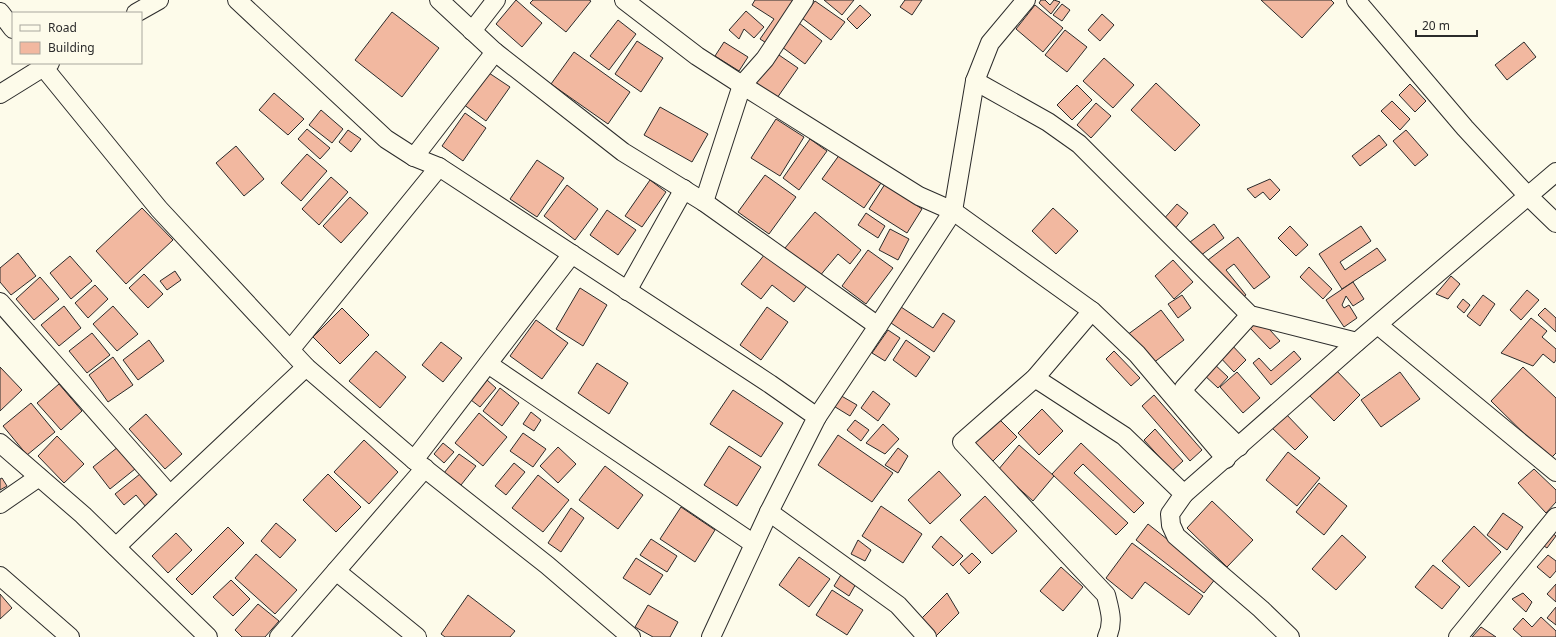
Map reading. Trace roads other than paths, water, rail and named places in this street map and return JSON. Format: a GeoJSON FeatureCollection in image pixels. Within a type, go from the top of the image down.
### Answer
{"type":"FeatureCollection","features":[{"type":"Feature","properties":{"kind":"street"},"geometry":{"type":"LineString","coordinates":[[138,12],[159,0]]}},
{"type":"Feature","properties":{"kind":"street"},"geometry":{"type":"LineString","coordinates":[[237,0],[386,138],[414,157],[439,166],[817,416]]}},
{"type":"Feature","properties":{"kind":"street"},"geometry":{"type":"LineString","coordinates":[[439,0],[495,52],[622,152],[704,202],[878,326]]}},
{"type":"Feature","properties":{"kind":"street"},"geometry":{"type":"LineString","coordinates":[[472,31],[496,0]]}},
{"type":"Feature","properties":{"kind":"street"},"geometry":{"type":"LineString","coordinates":[[624,0],[697,56],[742,85],[919,196],[953,211],[1092,311],[1136,354],[1226,459]]}},
{"type":"Feature","properties":{"kind":"street"},"geometry":{"type":"LineString","coordinates":[[704,202],[742,85],[765,59],[804,0]]}},
{"type":"Feature","properties":{"kind":"street"},"geometry":{"type":"LineString","coordinates":[[711,637],[769,512],[817,416],[953,211],[975,81],[990,43],[1026,0]]}},
{"type":"Feature","properties":{"kind":"street"},"geometry":{"type":"LineString","coordinates":[[1356,0],[1465,128],[1527,195],[1556,223]]}},
{"type":"Feature","properties":{"kind":"street"},"geometry":{"type":"LineString","coordinates":[[0,12],[12,28]]}},
{"type":"Feature","properties":{"kind":"street"},"geometry":{"type":"LineString","coordinates":[[414,157],[495,52]]}},
{"type":"Feature","properties":{"kind":"street"},"geometry":{"type":"LineString","coordinates":[[0,94],[44,64],[160,209],[306,367],[419,464],[547,565],[631,637]]}},
{"type":"Feature","properties":{"kind":"street"},"geometry":{"type":"LineString","coordinates":[[975,81],[1048,122],[1079,144],[1250,315],[1358,342]]}},
{"type":"Feature","properties":{"kind":"street"},"geometry":{"type":"LineString","coordinates":[[290,350],[439,166]]}},
{"type":"Feature","properties":{"kind":"street"},"geometry":{"type":"LineString","coordinates":[[1290,637],[1261,609],[1176,536],[1170,514],[1184,494],[1226,459],[1527,195],[1556,172]]}},
{"type":"Feature","properties":{"kind":"street"},"geometry":{"type":"LineString","coordinates":[[627,291],[684,189]]}},
{"type":"Feature","properties":{"kind":"street"},"geometry":{"type":"LineString","coordinates":[[279,637],[336,571],[419,464],[488,364],[572,254]]}},
{"type":"Feature","properties":{"kind":"street"},"geometry":{"type":"LineString","coordinates":[[0,302],[170,495]]}},
{"type":"Feature","properties":{"kind":"street"},"geometry":{"type":"LineString","coordinates":[[1092,311],[1035,378],[962,442],[1106,595],[1112,619],[1111,629],[1106,637]]}},
{"type":"Feature","properties":{"kind":"street"},"geometry":{"type":"LineString","coordinates":[[1239,447],[1187,396],[1184,388],[1250,315]]}},
{"type":"Feature","properties":{"kind":"street"},"geometry":{"type":"LineString","coordinates":[[1378,325],[1556,472]]}},
{"type":"Feature","properties":{"kind":"street"},"geometry":{"type":"LineString","coordinates":[[488,364],[754,544]]}},
{"type":"Feature","properties":{"kind":"street"},"geometry":{"type":"LineString","coordinates":[[116,547],[306,367]]}},
{"type":"Feature","properties":{"kind":"street"},"geometry":{"type":"LineString","coordinates":[[1035,378],[1124,436],[1184,494]]}},
{"type":"Feature","properties":{"kind":"street"},"geometry":{"type":"LineString","coordinates":[[0,443],[83,515],[208,637]]}},
{"type":"Feature","properties":{"kind":"street"},"geometry":{"type":"LineString","coordinates":[[0,504],[39,477]]}},
{"type":"Feature","properties":{"kind":"street"},"geometry":{"type":"LineString","coordinates":[[769,512],[898,605],[927,637]]}},
{"type":"Feature","properties":{"kind":"street"},"geometry":{"type":"LineString","coordinates":[[1458,637],[1556,517]]}},
{"type":"Feature","properties":{"kind":"street"},"geometry":{"type":"LineString","coordinates":[[336,571],[417,637]]}},
{"type":"Feature","properties":{"kind":"street"},"geometry":{"type":"LineString","coordinates":[[0,576],[70,637]]}}]}
